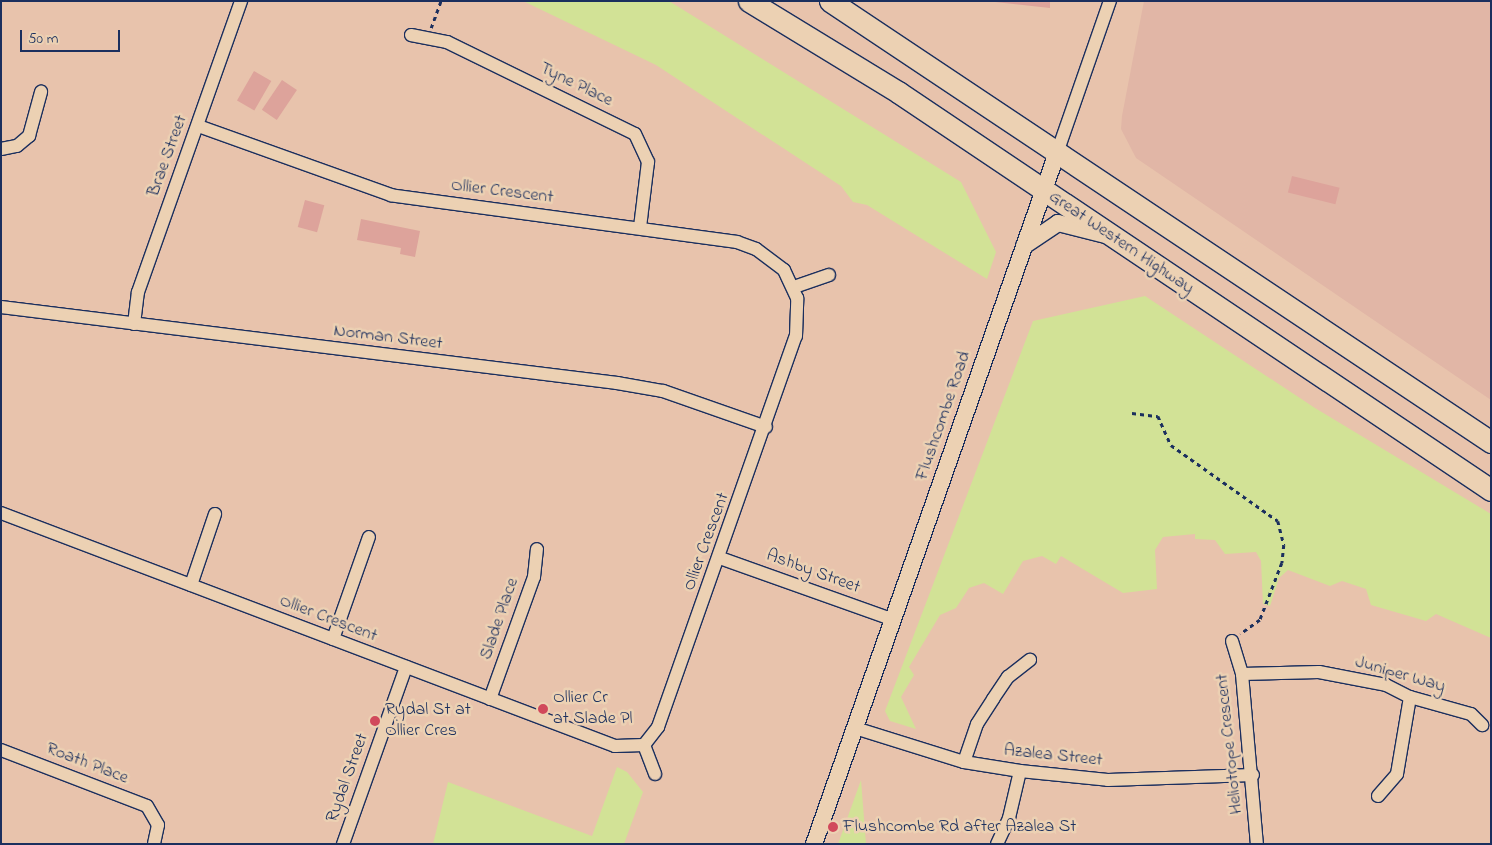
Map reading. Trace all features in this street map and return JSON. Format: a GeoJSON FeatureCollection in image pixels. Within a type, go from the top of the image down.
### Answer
{"type":"FeatureCollection","features":[{"type":"Feature","properties":{"kind":"highway","name":"Great Western Highway"},"geometry":{"type":"LineString","coordinates":[[749,1],[898,92],[1491,490]]}},
{"type":"Feature","properties":{"kind":"highway"},"geometry":{"type":"LineString","coordinates":[[830,1],[1058,150],[1491,442]]}},
{"type":"Feature","properties":{"kind":"street","name":"Brae Street"},"geometry":{"type":"LineString","coordinates":[[134,324],[138,292],[241,1]]}},
{"type":"Feature","properties":{"kind":"street","name":"Flushcombe Road"},"geometry":{"type":"LineString","coordinates":[[814,844],[1110,1]]}},
{"type":"Feature","properties":{"kind":"street","name":"Tyne Place"},"geometry":{"type":"LineString","coordinates":[[411,35],[428,36],[635,134],[648,162],[640,228]]}},
{"type":"Feature","properties":{"kind":"street"},"geometry":{"type":"LineString","coordinates":[[1,149],[17,146],[30,136],[41,92]]}},
{"type":"Feature","properties":{"kind":"street","name":"Ollier Crescent"},"geometry":{"type":"LineString","coordinates":[[1,513],[614,746],[644,745],[658,727],[720,558],[796,336],[794,287],[775,261],[747,245],[640,228],[391,195],[198,126]]}},
{"type":"Feature","properties":{"kind":"street"},"geometry":{"type":"LineString","coordinates":[[1022,248],[1058,223],[1110,236]]}},
{"type":"Feature","properties":{"kind":"street"},"geometry":{"type":"LineString","coordinates":[[794,287],[829,275]]}},
{"type":"Feature","properties":{"kind":"street","name":"Norman Street"},"geometry":{"type":"LineString","coordinates":[[1,307],[617,383],[663,391],[766,427]]}},
{"type":"Feature","properties":{"kind":"street"},"geometry":{"type":"LineString","coordinates":[[191,585],[215,514]]}},
{"type":"Feature","properties":{"kind":"street"},"geometry":{"type":"LineString","coordinates":[[333,640],[369,537]]}},
{"type":"Feature","properties":{"kind":"street","name":"Slade Place"},"geometry":{"type":"LineString","coordinates":[[490,699],[534,577],[537,549]]}},
{"type":"Feature","properties":{"kind":"street","name":"Ashby Street"},"geometry":{"type":"LineString","coordinates":[[720,558],[894,620]]}},
{"type":"Feature","properties":{"kind":"street","name":"Heliotrope Crescent"},"geometry":{"type":"LineString","coordinates":[[1232,641],[1242,674],[1252,775],[1256,844]]}},
{"type":"Feature","properties":{"kind":"street"},"geometry":{"type":"LineString","coordinates":[[964,762],[977,724],[993,698],[1008,677],[1030,660]]}},
{"type":"Feature","properties":{"kind":"street","name":"Rydal Street"},"geometry":{"type":"LineString","coordinates":[[343,844],[406,667]]}},
{"type":"Feature","properties":{"kind":"street","name":"Juniper Way"},"geometry":{"type":"LineString","coordinates":[[1242,674],[1319,672],[1386,685],[1410,697],[1471,714],[1482,725]]}},
{"type":"Feature","properties":{"kind":"street"},"geometry":{"type":"LineString","coordinates":[[1378,796],[1397,774],[1410,697]]}},
{"type":"Feature","properties":{"kind":"street","name":"Azalea Street"},"geometry":{"type":"LineString","coordinates":[[855,728],[964,762],[1020,772],[1108,780],[1252,775]]}},
{"type":"Feature","properties":{"kind":"street"},"geometry":{"type":"LineString","coordinates":[[644,745],[655,774]]}},
{"type":"Feature","properties":{"kind":"street","name":"Roath Place"},"geometry":{"type":"LineString","coordinates":[[1,750],[140,803],[161,814],[154,844]]}},
{"type":"Feature","properties":{"kind":"street"},"geometry":{"type":"LineString","coordinates":[[997,844],[1009,818],[1020,772]]}},
{"type":"Feature","properties":{"kind":"path"},"geometry":{"type":"LineString","coordinates":[[428,36],[441,1]]}},
{"type":"Feature","properties":{"kind":"path"},"geometry":{"type":"LineString","coordinates":[[1132,413],[1158,416],[1171,445],[1278,521],[1284,545],[1282,563],[1260,620],[1232,641]]}},
{"type":"Feature","properties":{"kind":"shaded area"},"geometry":{"type":"Polygon","coordinates":[[[1144,1],[1491,1],[1491,400],[1136,158],[1121,129],[1144,1]]]}},
{"type":"Feature","properties":{"kind":"green space"},"geometry":{"type":"Polygon","coordinates":[[[523,1],[669,1],[961,182],[996,252],[987,279],[867,205],[853,202],[841,186],[656,65],[523,1]]]}},
{"type":"Feature","properties":{"kind":"green space"},"geometry":{"type":"Polygon","coordinates":[[[1145,296],[1315,408],[1491,514],[1491,638],[1436,614],[1426,621],[1371,605],[1366,589],[1342,581],[1330,586],[1288,570],[1279,578],[1270,606],[1263,604],[1261,561],[1256,552],[1225,554],[1215,540],[1195,539],[1195,534],[1163,537],[1155,550],[1157,589],[1123,593],[1061,556],[1056,564],[1042,556],[1023,561],[1003,594],[984,583],[969,588],[956,608],[940,615],[909,667],[914,675],[901,697],[916,729],[890,721],[885,711],[1033,321],[1145,296]]]}},
{"type":"Feature","properties":{"kind":"green space"},"geometry":{"type":"Polygon","coordinates":[[[617,767],[627,772],[643,792],[624,844],[433,844],[448,782],[592,836],[617,767]]]}},
{"type":"Feature","properties":{"kind":"green space"},"geometry":{"type":"Polygon","coordinates":[[[861,780],[866,844],[838,844],[861,780]]]}},
{"type":"Feature","properties":{"kind":"building"},"geometry":{"type":"Polygon","coordinates":[[[986,1],[1050,1],[1050,8],[986,1]]]}},
{"type":"Feature","properties":{"kind":"building"},"geometry":{"type":"Polygon","coordinates":[[[254,71],[271,81],[254,110],[237,100],[254,71]]]}},
{"type":"Feature","properties":{"kind":"building"},"geometry":{"type":"Polygon","coordinates":[[[282,80],[297,90],[277,120],[262,110],[282,80]]]}},
{"type":"Feature","properties":{"kind":"building"},"geometry":{"type":"Polygon","coordinates":[[[1292,176],[1340,188],[1335,204],[1288,192],[1292,176]]]}},
{"type":"Feature","properties":{"kind":"building"},"geometry":{"type":"Polygon","coordinates":[[[305,200],[324,205],[317,232],[298,227],[305,200]]]}},
{"type":"Feature","properties":{"kind":"building"},"geometry":{"type":"Polygon","coordinates":[[[361,219],[420,231],[415,257],[400,254],[401,248],[357,240],[361,219]]]}},
{"type":"Feature","properties":{"kind":"place","name":"Ollier Cr at Slade Pl"},"geometry":{"type":"Point","coordinates":[543,709]}},
{"type":"Feature","properties":{"kind":"place","name":"Rydal St at Ollier Cres"},"geometry":{"type":"Point","coordinates":[375,721]}},
{"type":"Feature","properties":{"kind":"place","name":"Flushcombe Rd after Azalea St"},"geometry":{"type":"Point","coordinates":[833,827]}}]}
